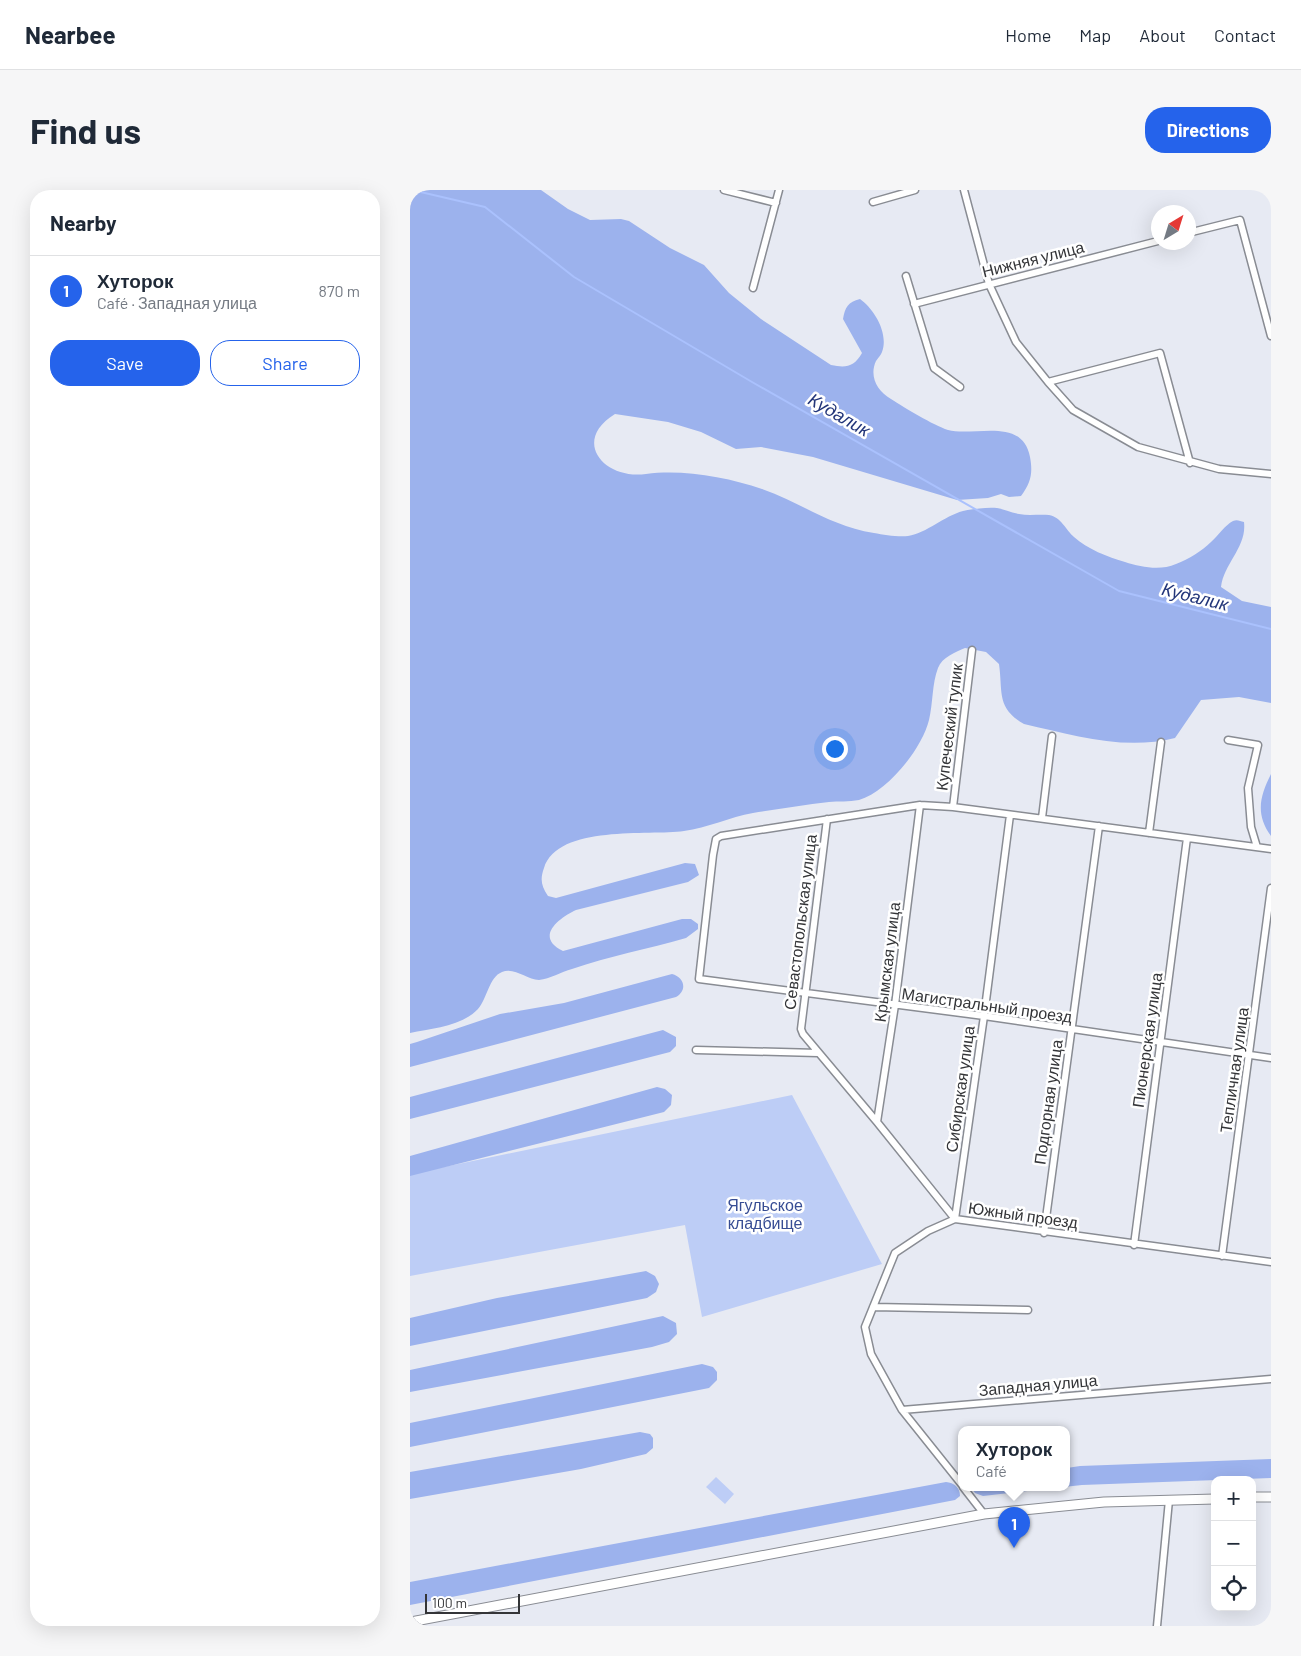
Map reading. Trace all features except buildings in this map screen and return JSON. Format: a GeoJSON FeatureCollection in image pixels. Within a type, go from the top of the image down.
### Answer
{"type":"FeatureCollection","features":[{"type":"Feature","properties":{"kind":"street"},"geometry":{"type":"LineString","coordinates":[[724,190],[776,203]]}},
{"type":"Feature","properties":{"kind":"street"},"geometry":{"type":"LineString","coordinates":[[753,288],[779,190]]}},
{"type":"Feature","properties":{"kind":"street"},"geometry":{"type":"LineString","coordinates":[[873,202],[915,190]]}},
{"type":"Feature","properties":{"kind":"street"},"geometry":{"type":"LineString","coordinates":[[964,190],[989,284],[1016,342],[1073,410],[1138,447],[1190,463],[1218,469],[1271,474]]}},
{"type":"Feature","properties":{"kind":"street"},"geometry":{"type":"LineString","coordinates":[[1196,231],[1240,220],[1271,336]]}},
{"type":"Feature","properties":{"kind":"street","name":"Нижняя улица"},"geometry":{"type":"LineString","coordinates":[[914,304],[1151,243]]}},
{"type":"Feature","properties":{"kind":"street"},"geometry":{"type":"LineString","coordinates":[[906,276],[934,368],[960,387]]}},
{"type":"Feature","properties":{"kind":"street"},"geometry":{"type":"LineString","coordinates":[[1048,382],[1160,353],[1190,463]]}},
{"type":"Feature","properties":{"kind":"street","name":"Купеческий тупик"},"geometry":{"type":"LineString","coordinates":[[953,807],[972,650]]}},
{"type":"Feature","properties":{"kind":"street"},"geometry":{"type":"LineString","coordinates":[[1042,818],[1052,736]]}},
{"type":"Feature","properties":{"kind":"street"},"geometry":{"type":"LineString","coordinates":[[1228,740],[1258,745],[1248,788],[1251,827],[1257,847]]}},
{"type":"Feature","properties":{"kind":"street"},"geometry":{"type":"LineString","coordinates":[[1149,833],[1161,742]]}},
{"type":"Feature","properties":{"kind":"street"},"geometry":{"type":"LineString","coordinates":[[827,819],[920,805],[953,807],[1271,849]]}},
{"type":"Feature","properties":{"kind":"street","name":"Крымская улица"},"geometry":{"type":"LineString","coordinates":[[877,1122],[895,1006],[920,805]]}},
{"type":"Feature","properties":{"kind":"street","name":"Сибирская улица"},"geometry":{"type":"LineString","coordinates":[[955,1219],[1010,815]]}},
{"type":"Feature","properties":{"kind":"street","name":"Магистральный проезд"},"geometry":{"type":"LineString","coordinates":[[827,819],[717,837],[712,855],[706,902],[699,980],[984,1016],[1271,1058]]}},
{"type":"Feature","properties":{"kind":"street","name":"Севастопольская улица"},"geometry":{"type":"LineString","coordinates":[[801,1029],[827,819]]}},
{"type":"Feature","properties":{"kind":"street","name":"Подгорная улица"},"geometry":{"type":"LineString","coordinates":[[1044,1233],[1099,826]]}},
{"type":"Feature","properties":{"kind":"street","name":"Пионерская улица"},"geometry":{"type":"LineString","coordinates":[[1134,1245],[1188,838]]}},
{"type":"Feature","properties":{"kind":"street","name":"Тепличная улица"},"geometry":{"type":"LineString","coordinates":[[1222,1256],[1271,888]]}},
{"type":"Feature","properties":{"kind":"street","name":"Южный проезд"},"geometry":{"type":"LineString","coordinates":[[801,1029],[818,1053],[877,1122],[955,1219],[1044,1233],[1271,1262]]}},
{"type":"Feature","properties":{"kind":"street"},"geometry":{"type":"LineString","coordinates":[[696,1050],[818,1053]]}},
{"type":"Feature","properties":{"kind":"street"},"geometry":{"type":"LineString","coordinates":[[955,1219],[914,1239],[895,1252],[865,1327],[866,1340],[884,1381],[902,1410],[958,1481]]}},
{"type":"Feature","properties":{"kind":"street"},"geometry":{"type":"LineString","coordinates":[[873,1307],[1028,1310]]}},
{"type":"Feature","properties":{"kind":"street","name":"Западная улица"},"geometry":{"type":"LineString","coordinates":[[902,1410],[1271,1380]]}},
{"type":"Feature","properties":{"kind":"street"},"geometry":{"type":"LineString","coordinates":[[966,1491],[984,1514]]}},
{"type":"Feature","properties":{"kind":"street"},"geometry":{"type":"LineString","coordinates":[[1256,1497],[1271,1497]]}},
{"type":"Feature","properties":{"kind":"street"},"geometry":{"type":"LineString","coordinates":[[410,1622],[984,1514],[1104,1502],[1211,1499]]}},
{"type":"Feature","properties":{"kind":"street"},"geometry":{"type":"LineString","coordinates":[[1157,1626],[1169,1500]]}},
{"type":"Feature","properties":{"kind":"green space","name":"Ягульское кладбище"},"geometry":{"type":"Polygon","coordinates":[[[792,1095],[882,1264],[702,1317],[685,1225],[410,1276],[410,1174],[792,1095]]]}},
{"type":"Feature","properties":{"kind":"green space"},"geometry":{"type":"Polygon","coordinates":[[[716,1477],[734,1494],[725,1504],[706,1487],[716,1477]]]}},
{"type":"Feature","properties":{"kind":"shaded area"},"geometry":{"type":"Polygon","coordinates":[[[410,190],[541,190],[568,209],[590,220],[621,219],[629,221],[670,248],[704,265],[729,293],[761,319],[831,365],[853,364],[862,353],[843,319],[848,306],[860,299],[875,315],[882,330],[884,345],[873,372],[878,387],[886,396],[919,416],[948,430],[996,431],[1007,432],[1017,436],[1025,444],[1030,457],[1031,468],[1029,482],[1021,496],[1009,497],[1001,494],[988,498],[957,500],[813,457],[761,447],[736,449],[701,432],[668,422],[615,414],[602,425],[595,436],[594,446],[598,456],[606,465],[617,471],[631,474],[689,473],[734,481],[762,489],[830,520],[858,530],[891,536],[915,534],[956,513],[975,509],[997,508],[1023,515],[1049,515],[1057,518],[1074,537],[1091,549],[1118,560],[1150,568],[1170,566],[1186,560],[1214,540],[1233,521],[1239,520],[1244,522],[1242,539],[1226,570],[1221,587],[1242,601],[1271,607],[1271,703],[1239,697],[1201,700],[1175,738],[1156,742],[1118,742],[1080,737],[1024,724],[1015,718],[1009,712],[1002,698],[999,664],[986,652],[965,648],[946,658],[938,668],[929,720],[919,744],[892,779],[870,795],[855,801],[829,802],[753,813],[684,831],[628,833],[585,838],[567,844],[553,854],[544,868],[542,882],[544,889],[548,896],[556,898],[685,863],[695,864],[699,875],[688,882],[576,910],[557,923],[552,928],[550,934],[550,940],[563,951],[682,919],[691,919],[698,924],[698,929],[686,938],[600,960],[539,980],[512,971],[502,972],[494,978],[481,1005],[471,1015],[446,1026],[410,1033],[410,190]]]}},
{"type":"Feature","properties":{"kind":"shaded area"},"geometry":{"type":"Polygon","coordinates":[[[1271,774],[1271,836],[1263,820],[1261,805],[1264,790],[1271,774]]]}},
{"type":"Feature","properties":{"kind":"shaded area"},"geometry":{"type":"Polygon","coordinates":[[[672,974],[679,978],[683,984],[682,991],[676,997],[410,1067],[410,1044],[500,1014],[564,1003],[672,974]]]}},
{"type":"Feature","properties":{"kind":"shaded area"},"geometry":{"type":"Polygon","coordinates":[[[663,1030],[676,1037],[676,1046],[670,1052],[410,1119],[410,1097],[663,1030]]]}},
{"type":"Feature","properties":{"kind":"shaded area"},"geometry":{"type":"Polygon","coordinates":[[[657,1087],[665,1089],[672,1095],[671,1105],[664,1112],[410,1176],[410,1156],[657,1087]]]}},
{"type":"Feature","properties":{"kind":"shaded area"},"geometry":{"type":"Polygon","coordinates":[[[646,1271],[655,1276],[659,1284],[656,1292],[647,1298],[410,1346],[410,1318],[497,1298],[646,1271]]]}},
{"type":"Feature","properties":{"kind":"shaded area"},"geometry":{"type":"Polygon","coordinates":[[[663,1316],[676,1323],[677,1334],[669,1342],[652,1347],[410,1392],[410,1370],[663,1316]]]}},
{"type":"Feature","properties":{"kind":"shaded area"},"geometry":{"type":"Polygon","coordinates":[[[702,1364],[713,1367],[717,1372],[717,1380],[709,1388],[410,1447],[410,1423],[702,1364]]]}},
{"type":"Feature","properties":{"kind":"shaded area"},"geometry":{"type":"Polygon","coordinates":[[[640,1432],[650,1434],[653,1438],[653,1448],[646,1454],[581,1469],[410,1499],[410,1472],[640,1432]]]}},
{"type":"Feature","properties":{"kind":"shaded area"},"geometry":{"type":"Polygon","coordinates":[[[1271,1459],[1271,1478],[1211,1476],[1211,1480],[1070,1486],[1070,1468],[1271,1459]]]}},
{"type":"Feature","properties":{"kind":"shaded area"},"geometry":{"type":"Polygon","coordinates":[[[946,1482],[954,1484],[958,1488],[960,1496],[955,1500],[410,1605],[410,1582],[946,1482]]]}},
{"type":"Feature","properties":{"kind":"shaded area"},"geometry":{"type":"Polygon","coordinates":[[[974,1491],[1028,1491],[983,1496],[974,1491]]]}},
{"type":"Feature","properties":{"kind":"waterway","name":"Кудалик"},"geometry":{"type":"LineString","coordinates":[[412,190],[485,207],[574,277],[752,382],[1119,591],[1271,629]]}},
{"type":"Feature","properties":{"kind":"place","name":"Хуторок"},"geometry":{"type":"Point","coordinates":[1014,1548]}}]}
